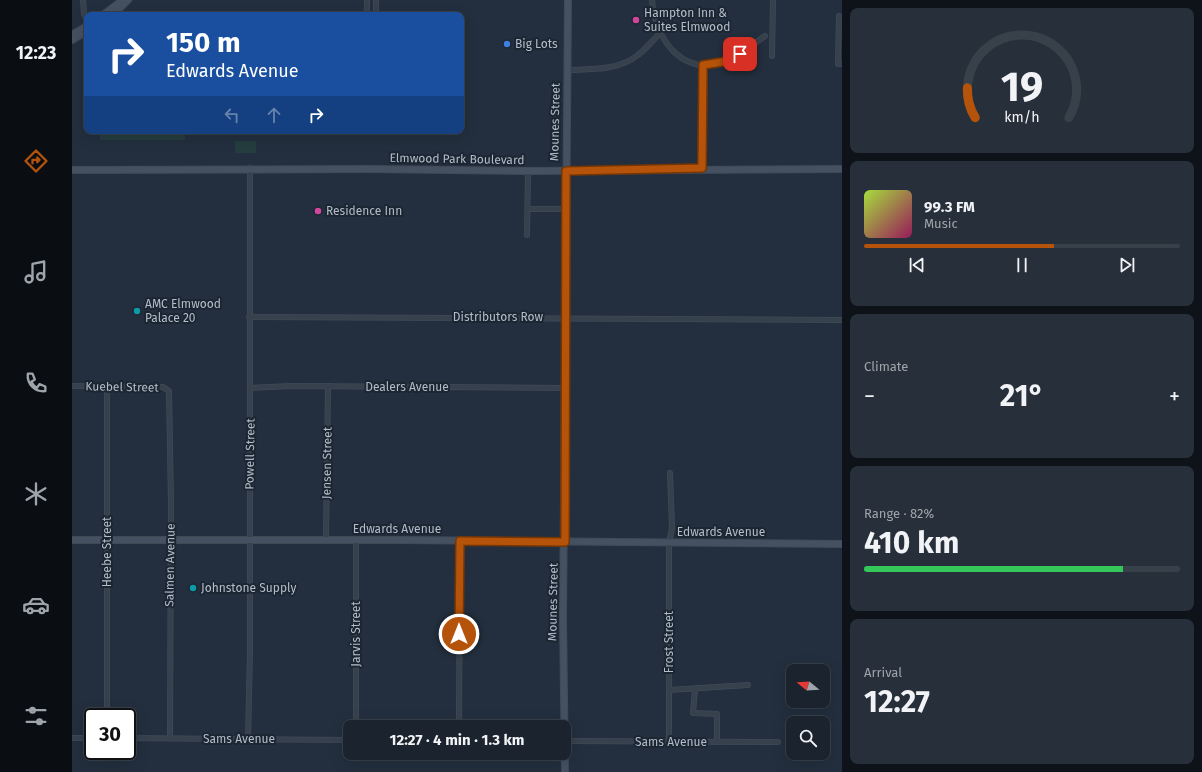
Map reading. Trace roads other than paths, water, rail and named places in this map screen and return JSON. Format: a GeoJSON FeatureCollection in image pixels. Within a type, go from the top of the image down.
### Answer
{"type":"FeatureCollection","features":[{"type":"Feature","properties":{"kind":"street"},"geometry":{"type":"LineString","coordinates":[[83,0],[84,14]]}},
{"type":"Feature","properties":{"kind":"street"},"geometry":{"type":"LineString","coordinates":[[107,12],[123,0]]}},
{"type":"Feature","properties":{"kind":"street"},"geometry":{"type":"LineString","coordinates":[[116,12],[128,0]]}},
{"type":"Feature","properties":{"kind":"street"},"geometry":{"type":"LineString","coordinates":[[367,0],[367,12]]}},
{"type":"Feature","properties":{"kind":"street"},"geometry":{"type":"LineString","coordinates":[[376,0],[376,12]]}},
{"type":"Feature","properties":{"kind":"street","name":"Mounes Street"},"geometry":{"type":"LineString","coordinates":[[564,720],[565,209],[568,0]]}},
{"type":"Feature","properties":{"kind":"street"},"geometry":{"type":"LineString","coordinates":[[652,0],[660,33],[677,57],[694,64],[703,65],[728,61],[765,36]]}},
{"type":"Feature","properties":{"kind":"street"},"geometry":{"type":"LineString","coordinates":[[772,56],[773,0]]}},
{"type":"Feature","properties":{"kind":"street"},"geometry":{"type":"LineString","coordinates":[[842,17],[839,16],[838,64],[842,64]]}},
{"type":"Feature","properties":{"kind":"street"},"geometry":{"type":"LineString","coordinates":[[72,35],[84,28]]}},
{"type":"Feature","properties":{"kind":"street"},"geometry":{"type":"LineString","coordinates":[[72,40],[84,33]]}},
{"type":"Feature","properties":{"kind":"street"},"geometry":{"type":"LineString","coordinates":[[567,70],[604,69],[624,64],[638,55],[660,33]]}},
{"type":"Feature","properties":{"kind":"street"},"geometry":{"type":"LineString","coordinates":[[702,168],[703,65]]}},
{"type":"Feature","properties":{"kind":"street","name":"Elmwood Park Boulevard"},"geometry":{"type":"LineString","coordinates":[[72,170],[250,168],[528,171],[702,168],[842,169]]}},
{"type":"Feature","properties":{"kind":"street","name":"Powell Street"},"geometry":{"type":"LineString","coordinates":[[248,739],[250,650],[250,168]]}},
{"type":"Feature","properties":{"kind":"street"},"geometry":{"type":"LineString","coordinates":[[527,235],[528,171]]}},
{"type":"Feature","properties":{"kind":"street"},"geometry":{"type":"LineString","coordinates":[[528,209],[565,209]]}},
{"type":"Feature","properties":{"kind":"street","name":"Distributors Row"},"geometry":{"type":"LineString","coordinates":[[250,317],[842,320]]}},
{"type":"Feature","properties":{"kind":"street","name":"Kuebel Street"},"geometry":{"type":"LineString","coordinates":[[72,386],[166,388],[169,393]]}},
{"type":"Feature","properties":{"kind":"street","name":"Dealers Avenue"},"geometry":{"type":"LineString","coordinates":[[250,388],[328,386],[565,388]]}},
{"type":"Feature","properties":{"kind":"street","name":"Jensen Street"},"geometry":{"type":"LineString","coordinates":[[326,540],[328,386]]}},
{"type":"Feature","properties":{"kind":"street","name":"Heebe Street"},"geometry":{"type":"LineString","coordinates":[[107,387],[107,708]]}},
{"type":"Feature","properties":{"kind":"street","name":"Salmen Avenue"},"geometry":{"type":"LineString","coordinates":[[169,393],[170,738]]}},
{"type":"Feature","properties":{"kind":"street","name":"Frost Street"},"geometry":{"type":"LineString","coordinates":[[669,742],[669,543],[672,528],[670,473]]}},
{"type":"Feature","properties":{"kind":"street","name":"Edwards Avenue"},"geometry":{"type":"LineString","coordinates":[[72,540],[356,540],[842,544]]}},
{"type":"Feature","properties":{"kind":"street","name":"Jarvis Street"},"geometry":{"type":"LineString","coordinates":[[356,540],[356,720]]}},
{"type":"Feature","properties":{"kind":"street"},"geometry":{"type":"LineString","coordinates":[[459,720],[460,541]]}},
{"type":"Feature","properties":{"kind":"street"},"geometry":{"type":"LineString","coordinates":[[669,690],[748,685]]}},
{"type":"Feature","properties":{"kind":"street"},"geometry":{"type":"LineString","coordinates":[[695,689],[693,713],[717,714],[717,742]]}},
{"type":"Feature","properties":{"kind":"street"},"geometry":{"type":"LineString","coordinates":[[72,738],[84,738]]}},
{"type":"Feature","properties":{"kind":"street","name":"Sams Avenue"},"geometry":{"type":"LineString","coordinates":[[136,738],[343,740]]}},
{"type":"Feature","properties":{"kind":"street","name":"Sams Avenue"},"geometry":{"type":"LineString","coordinates":[[571,741],[778,742]]}},
{"type":"Feature","properties":{"kind":"street","name":"Mounes Street"},"geometry":{"type":"LineString","coordinates":[[565,760],[565,772]]}},
{"type":"Feature","properties":{"kind":"place","name":"Hampton Inn & Suites Elmwood"},"geometry":{"type":"Point","coordinates":[636,20]}},
{"type":"Feature","properties":{"kind":"place","name":"Big Lots"},"geometry":{"type":"Point","coordinates":[507,44]}},
{"type":"Feature","properties":{"kind":"place","name":"Residence Inn"},"geometry":{"type":"Point","coordinates":[318,211]}},
{"type":"Feature","properties":{"kind":"place","name":"AMC Elmwood Palace 20"},"geometry":{"type":"Point","coordinates":[137,311]}},
{"type":"Feature","properties":{"kind":"place","name":"Johnstone Supply"},"geometry":{"type":"Point","coordinates":[193,588]}}]}
